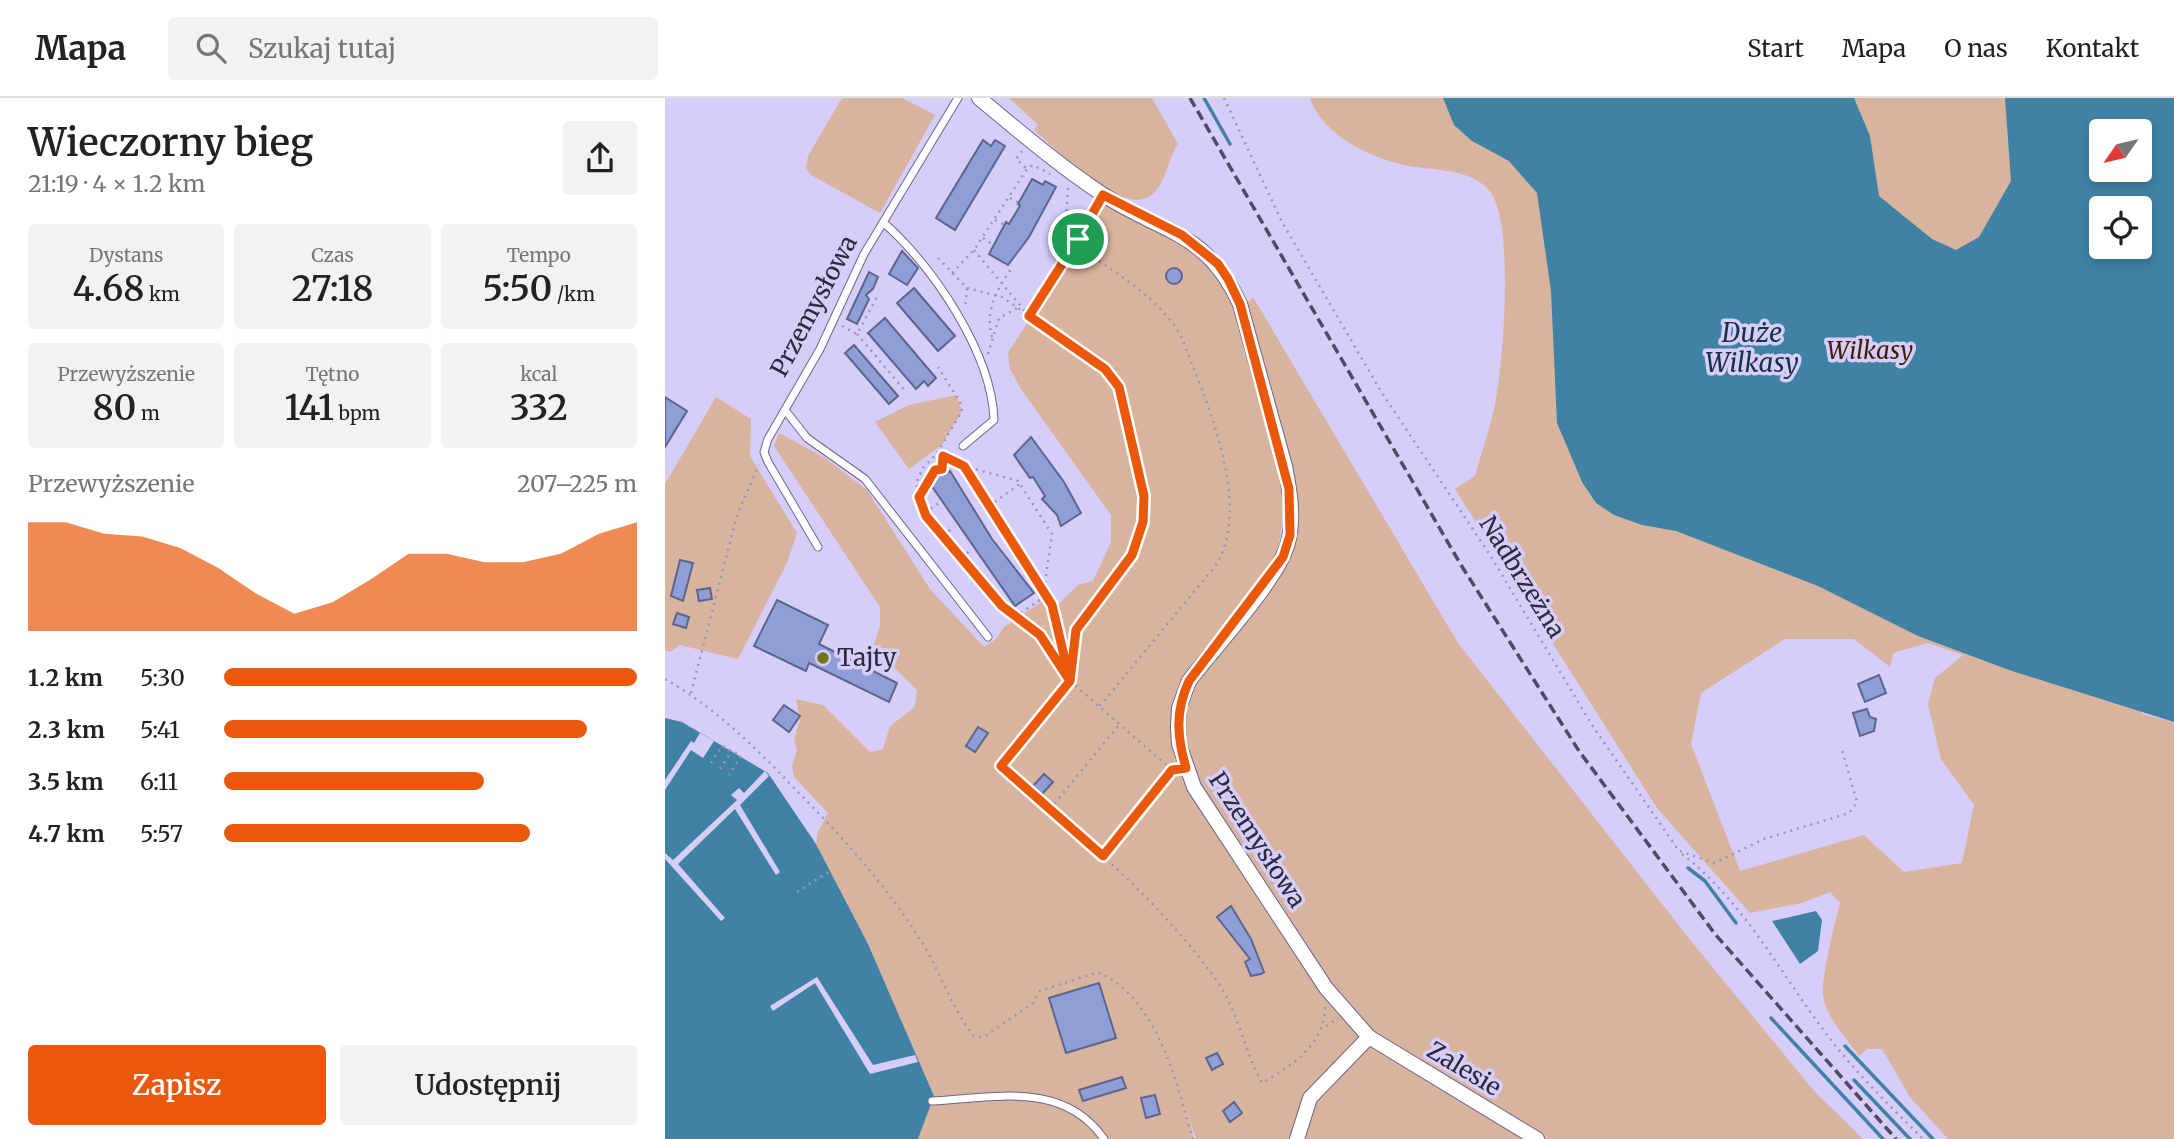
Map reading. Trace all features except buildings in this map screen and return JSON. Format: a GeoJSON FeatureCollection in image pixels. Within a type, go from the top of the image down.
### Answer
{"type":"FeatureCollection","features":[{"type":"Feature","properties":{"kind":"street","name":"Przemysłowa"},"geometry":{"type":"LineString","coordinates":[[979,98],[1103,195],[1182,235],[1218,264],[1240,304],[1289,489],[1290,535],[1283,557],[1189,681],[1182,696],[1178,726],[1179,769],[1326,988],[1369,1037]]}},
{"type":"Feature","properties":{"kind":"street"},"geometry":{"type":"LineString","coordinates":[[1297,1139],[1310,1098],[1369,1037]]}},
{"type":"Feature","properties":{"kind":"street","name":"Zalesie"},"geometry":{"type":"LineString","coordinates":[[1369,1037],[1537,1139]]}},
{"type":"Feature","properties":{"kind":"lane","name":"Przemysłowa"},"geometry":{"type":"LineString","coordinates":[[764,452],[768,439],[833,321],[865,254],[958,98]]}},
{"type":"Feature","properties":{"kind":"lane","name":"Przemysłowa"},"geometry":{"type":"LineString","coordinates":[[884,224],[921,260],[960,321],[986,377],[994,420],[963,446]]}},
{"type":"Feature","properties":{"kind":"lane","name":"Przemysłowa"},"geometry":{"type":"LineString","coordinates":[[785,410],[807,438],[865,479],[988,637]]}},
{"type":"Feature","properties":{"kind":"lane"},"geometry":{"type":"LineString","coordinates":[[764,452],[818,547]]}},
{"type":"Feature","properties":{"kind":"lane"},"geometry":{"type":"LineString","coordinates":[[932,1101],[1037,1096],[1069,1106],[1094,1126],[1104,1139]]}},
{"type":"Feature","properties":{"kind":"path","name":"Nadbrzeżna"},"geometry":{"type":"LineString","coordinates":[[1224,98],[1282,222],[1382,393],[1490,555],[1592,725],[1679,851],[1709,875],[1759,935],[1827,1035],[1923,1139]]}},
{"type":"Feature","properties":{"kind":"path"},"geometry":{"type":"LineString","coordinates":[[1016,159],[1027,169]]}},
{"type":"Feature","properties":{"kind":"path"},"geometry":{"type":"LineString","coordinates":[[952,273],[974,250],[1027,169],[1033,166],[1059,179]]}},
{"type":"Feature","properties":{"kind":"path"},"geometry":{"type":"LineString","coordinates":[[1018,182],[1025,186]]}},
{"type":"Feature","properties":{"kind":"path"},"geometry":{"type":"LineString","coordinates":[[1068,185],[1066,222],[1078,239]]}},
{"type":"Feature","properties":{"kind":"path"},"geometry":{"type":"LineString","coordinates":[[1029,316],[1103,195]]}},
{"type":"Feature","properties":{"kind":"path"},"geometry":{"type":"LineString","coordinates":[[1008,197],[1019,203]]}},
{"type":"Feature","properties":{"kind":"path"},"geometry":{"type":"LineString","coordinates":[[994,219],[1005,225]]}},
{"type":"Feature","properties":{"kind":"path"},"geometry":{"type":"LineString","coordinates":[[981,238],[992,244]]}},
{"type":"Feature","properties":{"kind":"path"},"geometry":{"type":"LineString","coordinates":[[1075,244],[1146,296],[1171,319],[1181,336],[1221,447],[1229,503],[1225,548],[1216,565],[1099,707]]}},
{"type":"Feature","properties":{"kind":"path"},"geometry":{"type":"LineString","coordinates":[[974,250],[1029,316]]}},
{"type":"Feature","properties":{"kind":"path"},"geometry":{"type":"LineString","coordinates":[[992,337],[989,318],[994,295],[1012,268]]}},
{"type":"Feature","properties":{"kind":"path"},"geometry":{"type":"LineString","coordinates":[[967,288],[994,295],[1017,308],[1105,369],[1119,387],[1144,496],[1143,522],[1132,555],[1076,630],[1070,681],[1001,766],[1148,896],[1218,982],[1235,1017],[1248,1058],[1262,1083],[1289,1068],[1325,1027],[1326,988]]}},
{"type":"Feature","properties":{"kind":"path"},"geometry":{"type":"LineString","coordinates":[[857,334],[877,297]]}},
{"type":"Feature","properties":{"kind":"path"},"geometry":{"type":"LineString","coordinates":[[987,354],[1000,315],[1017,308]]}},
{"type":"Feature","properties":{"kind":"path"},"geometry":{"type":"LineString","coordinates":[[833,321],[857,334],[906,392]]}},
{"type":"Feature","properties":{"kind":"path"},"geometry":{"type":"LineString","coordinates":[[937,367],[960,402],[962,411],[937,453],[923,468],[916,483],[925,513],[997,600],[1040,635],[1070,681],[1179,769],[1103,856]]}},
{"type":"Feature","properties":{"kind":"path"},"geometry":{"type":"LineString","coordinates":[[691,694],[737,515],[764,452]]}},
{"type":"Feature","properties":{"kind":"path"},"geometry":{"type":"LineString","coordinates":[[937,453],[964,466],[1020,484],[1052,534],[1043,598],[1015,617]]}},
{"type":"Feature","properties":{"kind":"path"},"geometry":{"type":"LineString","coordinates":[[919,497],[935,470],[942,472],[943,456]]}},
{"type":"Feature","properties":{"kind":"path"},"geometry":{"type":"LineString","coordinates":[[964,466],[1052,605],[1070,681]]}},
{"type":"Feature","properties":{"kind":"path"},"geometry":{"type":"LineString","coordinates":[[989,506],[1020,484]]}},
{"type":"Feature","properties":{"kind":"path"},"geometry":{"type":"LineString","coordinates":[[925,513],[939,503]]}},
{"type":"Feature","properties":{"kind":"path"},"geometry":{"type":"LineString","coordinates":[[943,535],[955,527]]}},
{"type":"Feature","properties":{"kind":"path"},"geometry":{"type":"LineString","coordinates":[[961,557],[969,551]]}},
{"type":"Feature","properties":{"kind":"path"},"geometry":{"type":"LineString","coordinates":[[980,579],[986,574]]}},
{"type":"Feature","properties":{"kind":"path"},"geometry":{"type":"LineString","coordinates":[[997,600],[1005,595]]}},
{"type":"Feature","properties":{"kind":"path"},"geometry":{"type":"LineString","coordinates":[[665,679],[691,694],[755,747],[859,856],[922,940],[974,1036],[984,1038],[1033,1003],[1040,991],[1098,972],[1120,982],[1157,1030],[1193,1139]]}},
{"type":"Feature","properties":{"kind":"path"},"geometry":{"type":"LineString","coordinates":[[1049,809],[1120,724]]}},
{"type":"Feature","properties":{"kind":"path"},"geometry":{"type":"LineString","coordinates":[[711,762],[722,746],[741,756],[729,775]]}},
{"type":"Feature","properties":{"kind":"path"},"geometry":{"type":"LineString","coordinates":[[1679,851],[1715,863],[1764,839],[1849,813],[1857,802],[1842,750]]}},
{"type":"Feature","properties":{"kind":"path"},"geometry":{"type":"LineString","coordinates":[[720,769],[732,751]]}},
{"type":"Feature","properties":{"kind":"path"},"geometry":{"type":"LineString","coordinates":[[797,892],[830,871]]}},
{"type":"Feature","properties":{"kind":"green space"},"geometry":{"type":"Polygon","coordinates":[[[842,98],[902,98],[935,115],[880,213],[811,175],[806,168],[808,156],[842,98]]]}},
{"type":"Feature","properties":{"kind":"green space"},"geometry":{"type":"Polygon","coordinates":[[[1009,98],[1152,98],[1178,144],[1158,188],[1146,198],[1131,199],[1113,193],[1077,168],[1034,130],[1038,125],[1009,98]]]}},
{"type":"Feature","properties":{"kind":"green space","name":"Wilkasy"},"geometry":{"type":"Polygon","coordinates":[[[1310,98],[2174,98],[2142,714],[2174,722],[2174,1139],[1948,1139],[1910,1097],[1882,1049],[1867,1049],[1859,1056],[1832,1019],[1823,995],[1826,963],[1840,903],[1830,892],[1802,903],[1750,913],[1657,808],[1455,489],[1475,476],[1494,409],[1501,362],[1505,261],[1497,205],[1488,189],[1468,176],[1408,166],[1370,154],[1345,140],[1323,121],[1310,98]],[[1785,639],[1701,693],[1691,744],[1740,871],[1864,835],[1904,872],[1962,863],[1974,805],[1941,759],[1928,704],[1935,678],[1963,655],[1928,643],[1893,653],[1890,667],[1854,639],[1785,639]]]}},
{"type":"Feature","properties":{"kind":"green space"},"geometry":{"type":"Polygon","coordinates":[[[1104,202],[1203,255],[1239,311],[1253,297],[1458,643],[1691,941],[1815,1092],[1863,1139],[1196,1139],[1186,1109],[1194,1139],[918,1139],[934,1096],[868,944],[816,844],[818,832],[828,813],[794,777],[792,766],[797,750],[794,739],[800,720],[796,699],[823,705],[870,752],[883,749],[890,726],[915,707],[917,690],[873,647],[880,626],[880,607],[774,446],[779,433],[825,458],[867,490],[930,589],[984,647],[996,639],[1004,627],[1046,599],[1058,605],[1078,585],[1093,581],[1111,542],[1111,515],[1021,389],[1010,369],[1008,353],[1104,202]],[[1282,475],[1282,521],[1272,565],[1262,583],[1197,660],[1184,680],[1175,700],[1172,720],[1189,681],[1290,549],[1282,475]]]}},
{"type":"Feature","properties":{"kind":"green space"},"geometry":{"type":"Polygon","coordinates":[[[956,395],[962,411],[942,445],[909,469],[875,422],[909,405],[956,395]]]}},
{"type":"Feature","properties":{"kind":"green space"},"geometry":{"type":"Polygon","coordinates":[[[716,397],[751,419],[750,456],[797,533],[787,563],[738,659],[680,645],[670,652],[665,650],[665,484],[716,397]]]}},
{"type":"Feature","properties":{"kind":"water","name":"Duże Wilkasy"},"geometry":{"type":"Polygon","coordinates":[[[1443,98],[1854,98],[1870,136],[1879,196],[1932,239],[1956,250],[1979,237],[2011,181],[2005,98],[2174,98],[2174,722],[2009,670],[1918,636],[1818,586],[1676,531],[1642,525],[1614,515],[1596,503],[1582,482],[1557,423],[1551,291],[1537,193],[1509,161],[1472,141],[1454,125],[1443,98]]]}},
{"type":"Feature","properties":{"kind":"water"},"geometry":{"type":"Polygon","coordinates":[[[665,718],[682,722],[768,773],[816,844],[868,944],[934,1096],[918,1139],[665,1139],[665,718]]]}},
{"type":"Feature","properties":{"kind":"water"},"geometry":{"type":"Polygon","coordinates":[[[1816,911],[1822,920],[1818,951],[1800,964],[1772,921],[1816,911]]]}},
{"type":"Feature","properties":{"kind":"pier"},"geometry":{"type":"Polygon","coordinates":[[[700,733],[714,741],[703,758],[691,750],[665,790],[665,780],[691,741],[694,743],[700,733]]]}},
{"type":"Feature","properties":{"kind":"pier"},"geometry":{"type":"Polygon","coordinates":[[[765,771],[769,776],[740,805],[780,872],[776,875],[735,809],[678,864],[725,918],[721,921],[665,859],[665,853],[673,860],[737,800],[731,795],[739,788],[744,793],[765,771]]]}},
{"type":"Feature","properties":{"kind":"pier"},"geometry":{"type":"Polygon","coordinates":[[[817,977],[873,1065],[915,1055],[918,1062],[870,1074],[815,983],[773,1011],[770,1006],[817,977]]]}},
{"type":"Feature","properties":{"kind":"waterway"},"geometry":{"type":"LineString","coordinates":[[1204,98],[1230,144]]}},
{"type":"Feature","properties":{"kind":"waterway"},"geometry":{"type":"LineString","coordinates":[[1688,868],[1705,881],[1736,923]]}},
{"type":"Feature","properties":{"kind":"waterway"},"geometry":{"type":"LineString","coordinates":[[1771,1018],[1883,1139]]}},
{"type":"Feature","properties":{"kind":"waterway"},"geometry":{"type":"LineString","coordinates":[[1845,1046],[1933,1139]]}},
{"type":"Feature","properties":{"kind":"waterway"},"geometry":{"type":"LineString","coordinates":[[1854,1080],[1910,1139]]}},
{"type":"Feature","properties":{"kind":"railway"},"geometry":{"type":"LineString","coordinates":[[1190,98],[1461,565],[1579,751],[1715,934],[1896,1139]]}},
{"type":"Feature","properties":{"kind":"place","name":"Tajty"},"geometry":{"type":"Point","coordinates":[823,658]}},
{"type":"Feature","properties":{"kind":"route"},"geometry":{"type":"LineString","coordinates":[[1078,239],[1029,316],[1105,369],[1119,387],[1145,510],[1132,555],[1076,630],[1070,681],[1040,635],[1002,606],[926,516],[919,497],[935,470],[942,469],[943,456],[964,466],[1052,605],[1070,681],[1001,766],[1103,856],[1172,770],[1186,768],[1179,744],[1179,708],[1182,696],[1189,681],[1274,572],[1287,545],[1291,517],[1285,466],[1240,304],[1218,264],[1202,248],[1182,235],[1103,195],[1078,239]]}}]}
